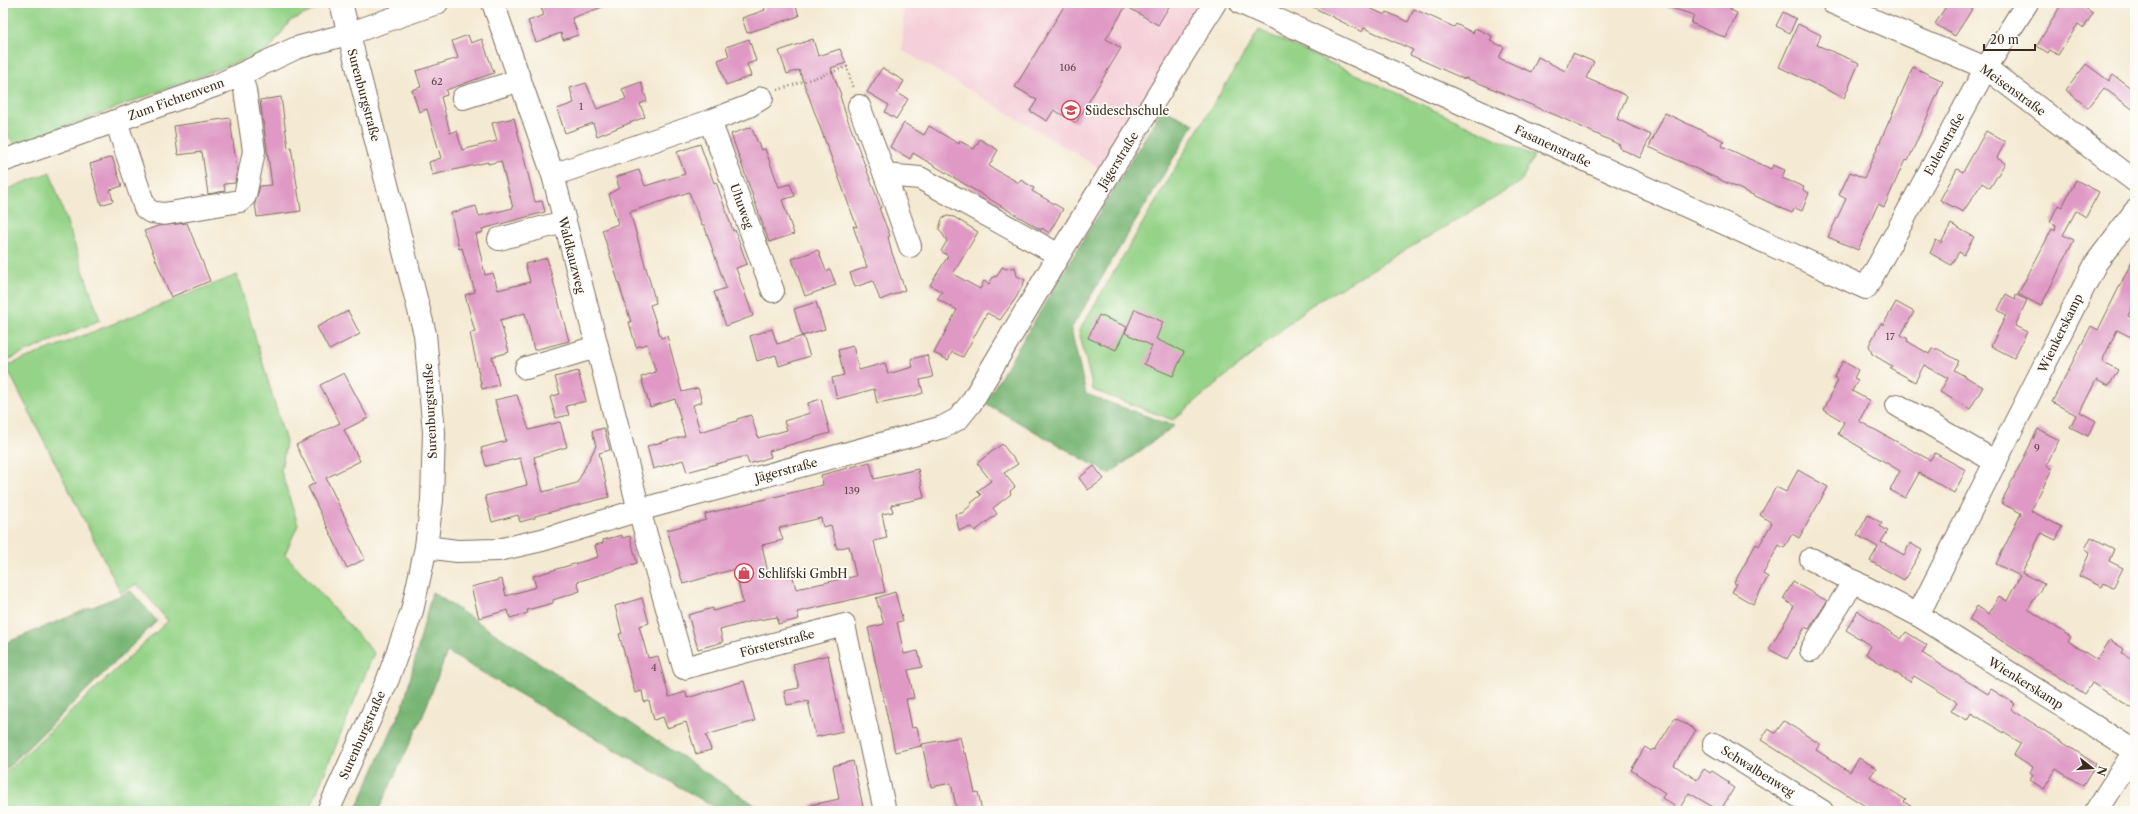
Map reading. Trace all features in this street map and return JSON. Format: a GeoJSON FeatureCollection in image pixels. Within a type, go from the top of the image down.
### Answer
{"type":"FeatureCollection","features":[{"type":"Feature","properties":{"kind":"street","name":"Surenburgstraße"},"geometry":{"type":"LineString","coordinates":[[328,811],[388,679],[412,612],[426,547],[432,500],[434,432],[425,334],[341,3]]}},
{"type":"Feature","properties":{"kind":"street"},"geometry":{"type":"LineString","coordinates":[[348,34],[437,3]]}},
{"type":"Feature","properties":{"kind":"street","name":"Waldkauzweg"},"geometry":{"type":"LineString","coordinates":[[493,3],[553,175],[639,510]]}},
{"type":"Feature","properties":{"kind":"street","name":"Jägerstraße"},"geometry":{"type":"LineString","coordinates":[[426,547],[457,551],[498,550],[542,540],[639,510],[942,427],[958,419],[971,403],[1059,255],[1215,3]]}},
{"type":"Feature","properties":{"kind":"street","name":"Fasanenstraße"},"geometry":{"type":"LineString","coordinates":[[1241,3],[1866,288]]}},
{"type":"Feature","properties":{"kind":"street","name":"Meisenstraße"},"geometry":{"type":"LineString","coordinates":[[1833,3],[1986,68],[2135,181]]}},
{"type":"Feature","properties":{"kind":"street","name":"Eulenstraße"},"geometry":{"type":"LineString","coordinates":[[1866,288],[1986,68],[2027,3]]}},
{"type":"Feature","properties":{"kind":"street","name":"Zum Fichtenvenn"},"geometry":{"type":"LineString","coordinates":[[6,153],[116,121],[220,84],[296,48],[348,34]]}},
{"type":"Feature","properties":{"kind":"street"},"geometry":{"type":"LineString","coordinates":[[116,121],[145,208],[151,212],[164,214],[240,201],[245,196],[254,151],[245,90],[240,74]]}},
{"type":"Feature","properties":{"kind":"street"},"geometry":{"type":"LineString","coordinates":[[463,98],[520,80]]}},
{"type":"Feature","properties":{"kind":"street"},"geometry":{"type":"LineString","coordinates":[[553,175],[710,121],[749,106],[762,98]]}},
{"type":"Feature","properties":{"kind":"street"},"geometry":{"type":"LineString","coordinates":[[859,106],[910,246]]}},
{"type":"Feature","properties":{"kind":"street","name":"Uhuweg"},"geometry":{"type":"LineString","coordinates":[[710,121],[773,291]]}},
{"type":"Feature","properties":{"kind":"street"},"geometry":{"type":"LineString","coordinates":[[885,175],[920,178],[1059,255]]}},
{"type":"Feature","properties":{"kind":"street","name":"Wienkerskamp"},"geometry":{"type":"LineString","coordinates":[[1918,615],[2096,263],[2135,211]]}},
{"type":"Feature","properties":{"kind":"street"},"geometry":{"type":"LineString","coordinates":[[499,239],[564,222]]}},
{"type":"Feature","properties":{"kind":"street"},"geometry":{"type":"LineString","coordinates":[[526,368],[596,347]]}},
{"type":"Feature","properties":{"kind":"street"},"geometry":{"type":"LineString","coordinates":[[1896,405],[1996,462]]}},
{"type":"Feature","properties":{"kind":"street","name":"Försterstraße"},"geometry":{"type":"LineString","coordinates":[[639,510],[684,668],[844,625],[885,811]]}},
{"type":"Feature","properties":{"kind":"street","name":"Wienkerskamp"},"geometry":{"type":"LineString","coordinates":[[1811,559],[1918,615],[2135,750]]}},
{"type":"Feature","properties":{"kind":"street"},"geometry":{"type":"LineString","coordinates":[[1811,650],[1854,582]]}},
{"type":"Feature","properties":{"kind":"street","name":"Schwalbenweg"},"geometry":{"type":"LineString","coordinates":[[1714,744],[1822,811]]}},
{"type":"Feature","properties":{"kind":"street"},"geometry":{"type":"LineString","coordinates":[[2096,811],[2135,750]]}},
{"type":"Feature","properties":{"kind":"path"},"geometry":{"type":"LineString","coordinates":[[762,98],[775,90],[847,67],[859,106]]}},
{"type":"Feature","properties":{"kind":"shaded area","name":"Südeschschule"},"geometry":{"type":"Polygon","coordinates":[[[904,3],[1203,3],[1103,170],[902,50],[904,3]]]}},
{"type":"Feature","properties":{"kind":"green space"},"geometry":{"type":"Polygon","coordinates":[[[3,3],[318,3],[319,8],[290,21],[269,50],[15,146],[3,127],[3,3]]]}},
{"type":"Feature","properties":{"kind":"green space"},"geometry":{"type":"Polygon","coordinates":[[[1259,30],[1534,156],[1520,183],[1310,306],[1173,420],[1093,390],[1079,331],[1200,126],[1259,30]]]}},
{"type":"Feature","properties":{"kind":"green space"},"geometry":{"type":"Polygon","coordinates":[[[1162,109],[1194,124],[1071,329],[1086,394],[1174,426],[1109,474],[985,403],[1162,109]]]}},
{"type":"Feature","properties":{"kind":"green space"},"geometry":{"type":"Polygon","coordinates":[[[50,172],[100,320],[5,361],[3,356],[3,191],[50,172]]]}},
{"type":"Feature","properties":{"kind":"green space"},"geometry":{"type":"Polygon","coordinates":[[[237,275],[286,442],[281,471],[298,525],[285,554],[374,653],[309,811],[3,811],[3,775],[168,621],[137,584],[121,593],[6,366],[237,275]]]}},
{"type":"Feature","properties":{"kind":"green space"},"geometry":{"type":"Polygon","coordinates":[[[131,591],[157,621],[3,772],[3,644],[131,591]]]}},
{"type":"Feature","properties":{"kind":"green space"},"geometry":{"type":"Polygon","coordinates":[[[432,592],[764,811],[721,811],[447,652],[422,718],[378,811],[355,811],[404,703],[432,592]]]}},
{"type":"Feature","properties":{"kind":"building"},"geometry":{"type":"Polygon","coordinates":[[[550,3],[608,3],[608,5],[572,18],[578,35],[563,40],[561,33],[536,42],[528,21],[544,15],[540,6],[550,3]]]}},
{"type":"Feature","properties":{"kind":"building"},"geometry":{"type":"Polygon","coordinates":[[[763,3],[795,3],[799,16],[747,33],[742,18],[765,10],[763,3]]]}},
{"type":"Feature","properties":{"kind":"building"},"geometry":{"type":"Polygon","coordinates":[[[1066,3],[1171,3],[1158,25],[1126,6],[1106,39],[1121,48],[1076,123],[1054,110],[1047,121],[1030,111],[1037,100],[1015,87],[1066,3]]]}},
{"type":"Feature","properties":{"kind":"building"},"geometry":{"type":"Polygon","coordinates":[[[1305,3],[1358,3],[1385,15],[1387,12],[1408,22],[1414,9],[1454,27],[1456,24],[1473,33],[1475,28],[1492,36],[1490,41],[1504,47],[1499,58],[1531,72],[1538,57],[1565,71],[1573,53],[1594,62],[1586,78],[1627,96],[1617,119],[1651,135],[1640,158],[1619,148],[1620,145],[1560,117],[1479,83],[1465,78],[1464,79],[1410,55],[1413,50],[1364,28],[1362,32],[1305,3]]]}},
{"type":"Feature","properties":{"kind":"building"},"geometry":{"type":"Polygon","coordinates":[[[1666,3],[1734,3],[1730,10],[1737,13],[1726,38],[1691,23],[1694,15],[1665,6],[1666,3]]]}},
{"type":"Feature","properties":{"kind":"building"},"geometry":{"type":"Polygon","coordinates":[[[1948,3],[1976,3],[1955,36],[1935,24],[1948,3]]]}},
{"type":"Feature","properties":{"kind":"building"},"geometry":{"type":"Polygon","coordinates":[[[2062,3],[2077,3],[2093,13],[2084,28],[2078,24],[2058,55],[2050,50],[2048,53],[2037,46],[2062,3]]]}},
{"type":"Feature","properties":{"kind":"building"},"geometry":{"type":"Polygon","coordinates":[[[1783,12],[1796,19],[1790,33],[1776,26],[1783,12]]]}},
{"type":"Feature","properties":{"kind":"building"},"geometry":{"type":"Polygon","coordinates":[[[1798,24],[1821,35],[1817,45],[1859,63],[1844,98],[1779,67],[1798,24]]]}},
{"type":"Feature","properties":{"kind":"building"},"geometry":{"type":"Polygon","coordinates":[[[468,35],[471,43],[482,39],[494,73],[446,90],[447,95],[441,97],[450,133],[457,131],[462,150],[497,141],[492,123],[514,118],[535,202],[542,201],[545,212],[482,229],[483,232],[476,234],[485,275],[493,273],[498,290],[530,282],[525,264],[547,258],[569,341],[534,350],[525,313],[500,320],[509,352],[492,357],[499,385],[482,389],[470,333],[475,332],[465,295],[475,292],[462,248],[459,249],[451,213],[476,206],[479,216],[513,208],[501,161],[488,164],[488,162],[432,175],[429,162],[441,158],[427,109],[419,112],[412,90],[421,87],[416,71],[458,58],[452,41],[468,35]]]}},
{"type":"Feature","properties":{"kind":"building"},"geometry":{"type":"Polygon","coordinates":[[[749,39],[756,61],[747,64],[751,76],[726,85],[718,60],[729,56],[726,47],[749,39]]]}},
{"type":"Feature","properties":{"kind":"building"},"geometry":{"type":"Polygon","coordinates":[[[813,39],[818,56],[840,49],[846,63],[831,68],[841,95],[840,96],[846,115],[881,208],[879,208],[890,236],[888,237],[891,250],[905,290],[880,300],[873,281],[855,287],[850,273],[867,267],[853,226],[857,227],[799,70],[787,74],[779,51],[813,39]]]}},
{"type":"Feature","properties":{"kind":"building"},"geometry":{"type":"Polygon","coordinates":[[[2086,64],[2109,81],[2113,75],[2135,91],[2135,111],[2104,88],[2088,108],[2066,90],[2086,64]]]}},
{"type":"Feature","properties":{"kind":"building"},"geometry":{"type":"Polygon","coordinates":[[[1913,67],[1943,81],[1908,161],[1905,160],[1884,207],[1878,204],[1858,250],[1828,237],[1846,199],[1839,195],[1850,172],[1864,178],[1913,67]]]}},
{"type":"Feature","properties":{"kind":"building"},"geometry":{"type":"Polygon","coordinates":[[[882,68],[904,81],[897,93],[908,99],[896,119],[885,112],[889,105],[867,92],[882,68]]]}},
{"type":"Feature","properties":{"kind":"building"},"geometry":{"type":"Polygon","coordinates":[[[641,82],[647,101],[640,104],[645,117],[597,136],[593,123],[565,133],[557,109],[574,103],[570,88],[586,83],[597,109],[626,99],[622,89],[641,82]]]}},
{"type":"Feature","properties":{"kind":"building"},"geometry":{"type":"Polygon","coordinates":[[[281,97],[288,148],[291,147],[301,211],[257,217],[255,203],[260,186],[272,185],[260,100],[281,97]]]}},
{"type":"Feature","properties":{"kind":"building"},"geometry":{"type":"Polygon","coordinates":[[[1665,113],[1724,141],[1722,146],[1771,169],[1773,165],[1785,170],[1782,178],[1804,187],[1803,190],[1809,193],[1802,211],[1795,208],[1792,213],[1649,147],[1665,113]]]}},
{"type":"Feature","properties":{"kind":"building"},"geometry":{"type":"Polygon","coordinates":[[[230,118],[237,170],[235,183],[224,184],[225,191],[208,194],[202,152],[178,155],[174,126],[230,118]]]}},
{"type":"Feature","properties":{"kind":"building"},"geometry":{"type":"Polygon","coordinates":[[[904,123],[924,135],[929,126],[959,144],[960,141],[974,149],[980,139],[998,150],[989,166],[1019,183],[1021,180],[1034,188],[1032,191],[1063,209],[1049,233],[1042,228],[1041,230],[913,153],[910,159],[890,147],[904,123]]]}},
{"type":"Feature","properties":{"kind":"building"},"geometry":{"type":"Polygon","coordinates":[[[751,127],[761,150],[765,149],[779,187],[790,184],[795,196],[782,200],[794,234],[769,242],[731,134],[751,127]]]}},
{"type":"Feature","properties":{"kind":"building"},"geometry":{"type":"Polygon","coordinates":[[[1986,131],[2005,142],[1997,158],[2005,163],[1990,188],[1982,183],[1963,212],[1940,200],[1957,169],[1963,172],[1986,131]]]}},
{"type":"Feature","properties":{"kind":"building"},"geometry":{"type":"Polygon","coordinates":[[[700,144],[714,183],[716,182],[733,231],[735,230],[747,264],[736,268],[753,316],[726,326],[714,292],[726,288],[704,225],[702,225],[689,192],[630,212],[656,303],[650,305],[661,338],[667,336],[682,392],[698,388],[702,402],[693,405],[700,432],[737,421],[737,419],[751,415],[758,438],[787,430],[784,421],[810,413],[808,403],[821,399],[830,433],[769,451],[771,457],[749,464],[746,456],[687,472],[683,460],[653,469],[647,446],[685,436],[675,399],[650,407],[641,377],[656,372],[647,344],[636,347],[629,322],[631,322],[602,230],[618,224],[609,194],[619,188],[616,177],[639,170],[645,186],[685,174],[677,152],[700,144]]]}},
{"type":"Feature","properties":{"kind":"building"},"geometry":{"type":"Polygon","coordinates":[[[112,157],[122,186],[110,190],[113,201],[101,205],[90,164],[112,157]]]}},
{"type":"Feature","properties":{"kind":"building"},"geometry":{"type":"Polygon","coordinates":[[[2076,180],[2099,192],[2086,217],[2076,211],[2063,235],[2074,240],[2041,306],[2018,294],[2052,229],[2055,231],[2056,225],[2050,222],[2058,205],[2062,207],[2076,180]]]}},
{"type":"Feature","properties":{"kind":"building"},"geometry":{"type":"Polygon","coordinates":[[[947,216],[954,217],[978,232],[953,274],[980,289],[984,281],[989,284],[993,277],[997,276],[1002,267],[1006,269],[1015,267],[1017,276],[1025,280],[1016,298],[1000,320],[987,313],[963,357],[952,352],[948,360],[934,353],[957,310],[937,299],[942,292],[930,285],[948,256],[941,251],[947,241],[939,229],[942,219],[947,216]]]}},
{"type":"Feature","properties":{"kind":"building"},"geometry":{"type":"Polygon","coordinates":[[[187,223],[210,281],[171,297],[144,231],[158,226],[187,223]]]}},
{"type":"Feature","properties":{"kind":"building"},"geometry":{"type":"Polygon","coordinates":[[[1951,224],[1974,237],[1964,255],[1959,252],[1951,265],[1930,253],[1936,240],[1941,243],[1951,224]]]}},
{"type":"Feature","properties":{"kind":"building"},"geometry":{"type":"Polygon","coordinates":[[[818,250],[826,271],[830,269],[836,285],[805,296],[792,259],[818,250]]]}},
{"type":"Feature","properties":{"kind":"building"},"geometry":{"type":"Polygon","coordinates":[[[2135,255],[2135,301],[2128,316],[2135,320],[2135,339],[2117,330],[2103,362],[2118,370],[2109,386],[2096,380],[2080,412],[2096,421],[2088,436],[2070,427],[2076,415],[2052,402],[2091,326],[2098,330],[2135,255]]]}},
{"type":"Feature","properties":{"kind":"building"},"geometry":{"type":"Polygon","coordinates":[[[2006,294],[2015,299],[2016,295],[2027,300],[2015,326],[2027,332],[2014,358],[1991,346],[2006,315],[1998,310],[2006,294]]]}},
{"type":"Feature","properties":{"kind":"building"},"geometry":{"type":"Polygon","coordinates":[[[816,302],[825,329],[802,336],[794,309],[816,302]]]}},
{"type":"Feature","properties":{"kind":"building"},"geometry":{"type":"Polygon","coordinates":[[[1896,302],[1914,312],[1901,335],[1908,339],[1907,341],[1929,354],[1932,349],[1938,349],[1959,361],[1954,370],[1983,387],[1970,409],[1940,392],[1948,378],[1924,365],[1915,382],[1890,368],[1892,366],[1872,354],[1869,345],[1881,323],[1883,325],[1896,302]]]}},
{"type":"Feature","properties":{"kind":"building"},"geometry":{"type":"Polygon","coordinates":[[[1135,309],[1163,322],[1156,339],[1184,352],[1173,376],[1144,364],[1152,346],[1125,333],[1135,309]]]}},
{"type":"Feature","properties":{"kind":"building"},"geometry":{"type":"Polygon","coordinates":[[[348,311],[360,334],[329,350],[317,327],[348,311]]]}},
{"type":"Feature","properties":{"kind":"building"},"geometry":{"type":"Polygon","coordinates":[[[1099,315],[1127,327],[1116,350],[1088,338],[1099,315]]]}},
{"type":"Feature","properties":{"kind":"building"},"geometry":{"type":"Polygon","coordinates":[[[772,329],[777,344],[803,336],[810,356],[779,366],[776,355],[757,361],[750,336],[772,329]]]}},
{"type":"Feature","properties":{"kind":"building"},"geometry":{"type":"Polygon","coordinates":[[[853,346],[859,370],[885,363],[888,374],[913,367],[911,359],[927,355],[933,377],[920,380],[923,393],[914,396],[877,403],[874,389],[837,399],[832,378],[844,375],[838,350],[853,346]]]}},
{"type":"Feature","properties":{"kind":"building"},"geometry":{"type":"Polygon","coordinates":[[[1843,361],[1858,370],[1854,378],[1858,380],[1852,391],[1870,401],[1859,421],[1930,460],[1935,453],[1966,470],[1954,493],[1919,473],[1905,498],[1890,490],[1900,471],[1838,434],[1844,422],[1824,410],[1838,380],[1834,377],[1843,361]]]}},
{"type":"Feature","properties":{"kind":"building"},"geometry":{"type":"Polygon","coordinates":[[[578,371],[586,401],[566,406],[569,415],[556,418],[550,397],[560,394],[555,377],[578,371]]]}},
{"type":"Feature","properties":{"kind":"building"},"geometry":{"type":"Polygon","coordinates":[[[344,373],[368,418],[344,430],[360,461],[326,478],[365,559],[347,568],[308,487],[315,483],[296,445],[340,423],[320,385],[344,373]]]}},
{"type":"Feature","properties":{"kind":"building"},"geometry":{"type":"Polygon","coordinates":[[[517,395],[529,430],[560,422],[567,447],[534,457],[543,492],[577,483],[596,446],[592,431],[604,428],[610,450],[599,453],[609,497],[535,516],[535,518],[520,522],[518,515],[492,522],[485,496],[527,485],[520,458],[486,466],[481,448],[506,441],[495,400],[517,395]]]}},
{"type":"Feature","properties":{"kind":"building"},"geometry":{"type":"Polygon","coordinates":[[[2038,429],[2059,440],[2046,466],[2052,469],[2031,511],[2062,527],[2056,540],[2041,533],[2022,573],[2044,584],[2028,609],[2071,637],[2068,641],[2097,660],[2110,640],[2124,649],[2122,653],[2135,661],[2135,710],[2092,683],[2085,694],[1969,620],[1977,606],[1989,614],[1999,596],[2007,601],[2020,576],[1996,564],[2021,513],[2001,503],[2038,429]]]}},
{"type":"Feature","properties":{"kind":"building"},"geometry":{"type":"Polygon","coordinates":[[[1002,444],[1018,464],[1004,473],[1015,487],[1010,491],[1011,494],[993,508],[997,514],[975,531],[972,527],[959,530],[955,514],[962,513],[971,505],[971,503],[981,495],[977,491],[991,481],[977,463],[1002,444]]]}},
{"type":"Feature","properties":{"kind":"building"},"geometry":{"type":"Polygon","coordinates":[[[870,462],[874,479],[918,469],[924,498],[891,505],[893,512],[882,514],[887,538],[874,541],[885,592],[797,612],[799,619],[778,624],[777,617],[752,621],[720,630],[723,642],[698,649],[688,615],[713,608],[713,611],[743,603],[735,569],[683,584],[667,530],[706,520],[705,514],[823,485],[821,475],[870,462]],[[821,518],[779,528],[783,540],[762,545],[769,578],[792,573],[796,589],[856,576],[849,546],[837,549],[831,525],[823,527],[821,518]]]}},
{"type":"Feature","properties":{"kind":"building"},"geometry":{"type":"Polygon","coordinates":[[[1094,466],[1104,479],[1088,490],[1079,478],[1094,466]]]}},
{"type":"Feature","properties":{"kind":"building"},"geometry":{"type":"Polygon","coordinates":[[[1798,470],[1828,487],[1799,538],[1792,534],[1784,548],[1779,545],[1763,574],[1768,577],[1753,604],[1732,592],[1737,584],[1734,583],[1756,544],[1759,546],[1772,523],[1760,515],[1776,487],[1786,492],[1798,470]]]}},
{"type":"Feature","properties":{"kind":"building"},"geometry":{"type":"Polygon","coordinates":[[[1868,515],[1882,523],[1880,526],[1888,531],[1881,542],[1904,555],[1910,543],[1922,550],[1904,580],[1870,561],[1878,547],[1857,535],[1868,515]]]}},
{"type":"Feature","properties":{"kind":"building"},"geometry":{"type":"Polygon","coordinates":[[[622,535],[622,538],[630,536],[637,563],[577,582],[580,591],[553,600],[553,603],[527,610],[528,613],[510,618],[508,610],[479,618],[471,587],[502,579],[506,596],[536,587],[533,576],[598,557],[595,545],[603,543],[603,540],[622,535]]]}},
{"type":"Feature","properties":{"kind":"building"},"geometry":{"type":"Polygon","coordinates":[[[2091,537],[2114,549],[2109,561],[2123,568],[2113,588],[2104,583],[2102,587],[2079,576],[2090,552],[2085,549],[2091,537]]]}},
{"type":"Feature","properties":{"kind":"building"},"geometry":{"type":"Polygon","coordinates":[[[1793,582],[1827,601],[1809,629],[1805,627],[1787,659],[1769,649],[1794,606],[1783,599],[1793,582]]]}},
{"type":"Feature","properties":{"kind":"building"},"geometry":{"type":"Polygon","coordinates":[[[895,592],[903,621],[897,622],[904,654],[918,651],[922,667],[908,670],[914,698],[906,699],[912,728],[917,727],[921,746],[895,752],[868,628],[884,624],[876,598],[895,592]]]}},
{"type":"Feature","properties":{"kind":"building"},"geometry":{"type":"Polygon","coordinates":[[[642,598],[649,623],[639,626],[648,658],[658,656],[669,697],[686,692],[687,698],[744,681],[755,721],[706,735],[711,750],[696,754],[686,722],[667,728],[663,717],[654,720],[649,701],[644,702],[642,691],[635,693],[619,634],[622,633],[615,606],[642,598]]]}},
{"type":"Feature","properties":{"kind":"building"},"geometry":{"type":"Polygon","coordinates":[[[1858,611],[1901,639],[1906,632],[1927,645],[1922,653],[1988,694],[1991,689],[2015,704],[2011,709],[2096,764],[2083,786],[2056,769],[2044,789],[2030,780],[2033,775],[2030,772],[2033,767],[2014,755],[2021,743],[1971,713],[1967,720],[1951,711],[1957,702],[1914,676],[1910,682],[1866,654],[1871,646],[1846,630],[1858,611]]]}},
{"type":"Feature","properties":{"kind":"building"},"geometry":{"type":"Polygon","coordinates":[[[828,655],[843,731],[816,737],[808,701],[787,705],[784,691],[799,688],[793,664],[828,655]]]}},
{"type":"Feature","properties":{"kind":"building"},"geometry":{"type":"Polygon","coordinates":[[[1675,718],[1696,730],[1674,765],[1697,780],[1704,769],[1710,773],[1712,771],[1729,782],[1728,784],[1734,788],[1720,811],[1689,793],[1679,809],[1662,798],[1665,793],[1631,770],[1645,747],[1651,751],[1653,749],[1655,750],[1675,718]]]}},
{"type":"Feature","properties":{"kind":"building"},"geometry":{"type":"Polygon","coordinates":[[[1784,721],[1820,744],[1816,750],[1850,772],[1859,758],[1876,768],[1870,777],[1906,800],[1904,802],[1919,811],[1873,811],[1761,740],[1768,729],[1775,733],[1784,721]]]}},
{"type":"Feature","properties":{"kind":"building"},"geometry":{"type":"Polygon","coordinates":[[[960,737],[964,754],[966,753],[975,793],[978,792],[982,811],[957,811],[951,783],[931,787],[922,744],[960,737]]]}},
{"type":"Feature","properties":{"kind":"building"},"geometry":{"type":"Polygon","coordinates":[[[853,761],[864,811],[812,811],[811,805],[839,799],[833,766],[853,761]]]}},
{"type":"Feature","properties":{"kind":"place","name":"Südeschschule"},"geometry":{"type":"Point","coordinates":[1071,110]}},
{"type":"Feature","properties":{"kind":"place","name":"Schlifski GmbH"},"geometry":{"type":"Point","coordinates":[744,573]}}]}
